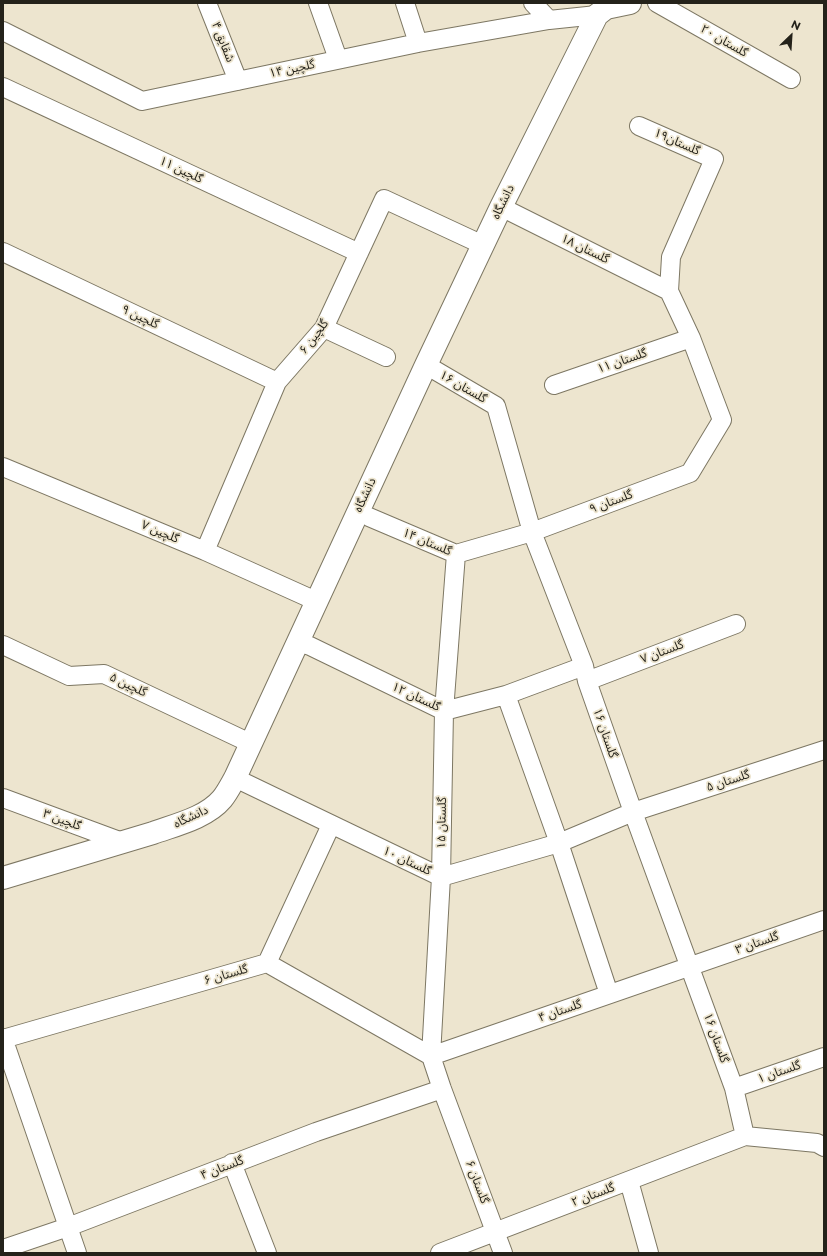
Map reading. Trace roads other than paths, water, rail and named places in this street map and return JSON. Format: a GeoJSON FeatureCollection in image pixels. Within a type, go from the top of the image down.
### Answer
{"type":"FeatureCollection","features":[{"type":"Feature","properties":{"kind":"street","name":"شقایق ۴"},"geometry":{"type":"LineString","coordinates":[[207,3],[238,81]]}},
{"type":"Feature","properties":{"kind":"street"},"geometry":{"type":"LineString","coordinates":[[318,3],[338,60]]}},
{"type":"Feature","properties":{"kind":"street"},"geometry":{"type":"LineString","coordinates":[[405,3],[418,43]]}},
{"type":"Feature","properties":{"kind":"street"},"geometry":{"type":"LineString","coordinates":[[533,3],[548,20]]}},
{"type":"Feature","properties":{"kind":"street"},"geometry":{"type":"LineString","coordinates":[[597,15],[606,8],[630,3]]}},
{"type":"Feature","properties":{"kind":"street","name":"گلستان ۲۰"},"geometry":{"type":"LineString","coordinates":[[657,3],[791,79]]}},
{"type":"Feature","properties":{"kind":"street","name":"گلچین ۱۴"},"geometry":{"type":"LineString","coordinates":[[3,31],[142,101],[418,43],[548,20],[597,15]]}},
{"type":"Feature","properties":{"kind":"street","name":"دانشگاه"},"geometry":{"type":"LineString","coordinates":[[3,878],[153,833],[202,813],[221,800],[234,778],[501,207],[597,15]]}},
{"type":"Feature","properties":{"kind":"street","name":"گلچین ۱۱"},"geometry":{"type":"LineString","coordinates":[[3,87],[359,254]]}},
{"type":"Feature","properties":{"kind":"street","name":"گلستان۱۹"},"geometry":{"type":"LineString","coordinates":[[639,126],[714,159],[671,257],[669,291]]}},
{"type":"Feature","properties":{"kind":"street","name":"گلچین ۶"},"geometry":{"type":"LineString","coordinates":[[205,551],[277,382],[324,328],[384,199],[483,245]]}},
{"type":"Feature","properties":{"kind":"street","name":"گلستان ۱۸"},"geometry":{"type":"LineString","coordinates":[[501,207],[669,291]]}},
{"type":"Feature","properties":{"kind":"street","name":"گلچین ۹"},"geometry":{"type":"LineString","coordinates":[[3,252],[277,382]]}},
{"type":"Feature","properties":{"kind":"street"},"geometry":{"type":"LineString","coordinates":[[669,291],[691,338]]}},
{"type":"Feature","properties":{"kind":"street"},"geometry":{"type":"LineString","coordinates":[[324,328],[386,358]]}},
{"type":"Feature","properties":{"kind":"street","name":"گلستان ۱۱"},"geometry":{"type":"LineString","coordinates":[[554,385],[691,338]]}},
{"type":"Feature","properties":{"kind":"street","name":"گلستان ۹"},"geometry":{"type":"LineString","coordinates":[[532,532],[690,473],[722,420],[691,338]]}},
{"type":"Feature","properties":{"kind":"street","name":"گلستان ۱۶"},"geometry":{"type":"LineString","coordinates":[[426,365],[496,406],[532,532],[586,674],[633,812],[734,1088],[745,1136]]}},
{"type":"Feature","properties":{"kind":"street","name":"گلچین ۷"},"geometry":{"type":"LineString","coordinates":[[3,467],[205,551],[316,601]]}},
{"type":"Feature","properties":{"kind":"street","name":"گلستان ۱۴"},"geometry":{"type":"LineString","coordinates":[[369,517],[456,554],[532,532]]}},
{"type":"Feature","properties":{"kind":"street","name":"گلستان ۱۵"},"geometry":{"type":"LineString","coordinates":[[442,1089],[431,1056],[441,877],[444,710],[456,554]]}},
{"type":"Feature","properties":{"kind":"street","name":"گلستان ۷"},"geometry":{"type":"LineString","coordinates":[[586,674],[736,624]]}},
{"type":"Feature","properties":{"kind":"street","name":"گلستان ۱۲"},"geometry":{"type":"LineString","coordinates":[[298,642],[310,646],[444,710],[586,674]]}},
{"type":"Feature","properties":{"kind":"street","name":"گلچین ۵"},"geometry":{"type":"LineString","coordinates":[[3,645],[69,676],[104,674],[250,743]]}},
{"type":"Feature","properties":{"kind":"street"},"geometry":{"type":"LineString","coordinates":[[506,695],[559,843],[609,994]]}},
{"type":"Feature","properties":{"kind":"street","name":"گلستان ۵"},"geometry":{"type":"LineString","coordinates":[[633,812],[824,750]]}},
{"type":"Feature","properties":{"kind":"street","name":"گلستان ۱۰"},"geometry":{"type":"LineString","coordinates":[[234,778],[441,877],[559,843],[633,812]]}},
{"type":"Feature","properties":{"kind":"street","name":"گلچین ۳"},"geometry":{"type":"LineString","coordinates":[[3,798],[122,842]]}},
{"type":"Feature","properties":{"kind":"street"},"geometry":{"type":"LineString","coordinates":[[331,825],[267,963],[431,1056]]}},
{"type":"Feature","properties":{"kind":"street","name":"گلستان ۳"},"geometry":{"type":"LineString","coordinates":[[690,966],[824,920]]}},
{"type":"Feature","properties":{"kind":"street","name":"گلستان ۶"},"geometry":{"type":"LineString","coordinates":[[3,1039],[267,963]]}},
{"type":"Feature","properties":{"kind":"street","name":"گلستان ۴"},"geometry":{"type":"LineString","coordinates":[[431,1056],[690,966]]}},
{"type":"Feature","properties":{"kind":"street"},"geometry":{"type":"LineString","coordinates":[[3,1039],[77,1253]]}},
{"type":"Feature","properties":{"kind":"street","name":"گلستان ۱"},"geometry":{"type":"LineString","coordinates":[[734,1088],[824,1057]]}},
{"type":"Feature","properties":{"kind":"street","name":"گلستان ۴"},"geometry":{"type":"LineString","coordinates":[[3,1249],[68,1227],[316,1132],[442,1089]]}},
{"type":"Feature","properties":{"kind":"street","name":"گلستان ۶"},"geometry":{"type":"LineString","coordinates":[[442,1089],[503,1253]]}},
{"type":"Feature","properties":{"kind":"street"},"geometry":{"type":"LineString","coordinates":[[745,1136],[816,1143],[824,1147]]}},
{"type":"Feature","properties":{"kind":"street","name":"گلستان ۲"},"geometry":{"type":"LineString","coordinates":[[440,1253],[745,1136]]}},
{"type":"Feature","properties":{"kind":"street"},"geometry":{"type":"LineString","coordinates":[[232,1163],[267,1253]]}},
{"type":"Feature","properties":{"kind":"street"},"geometry":{"type":"LineString","coordinates":[[629,1181],[649,1253]]}}]}
